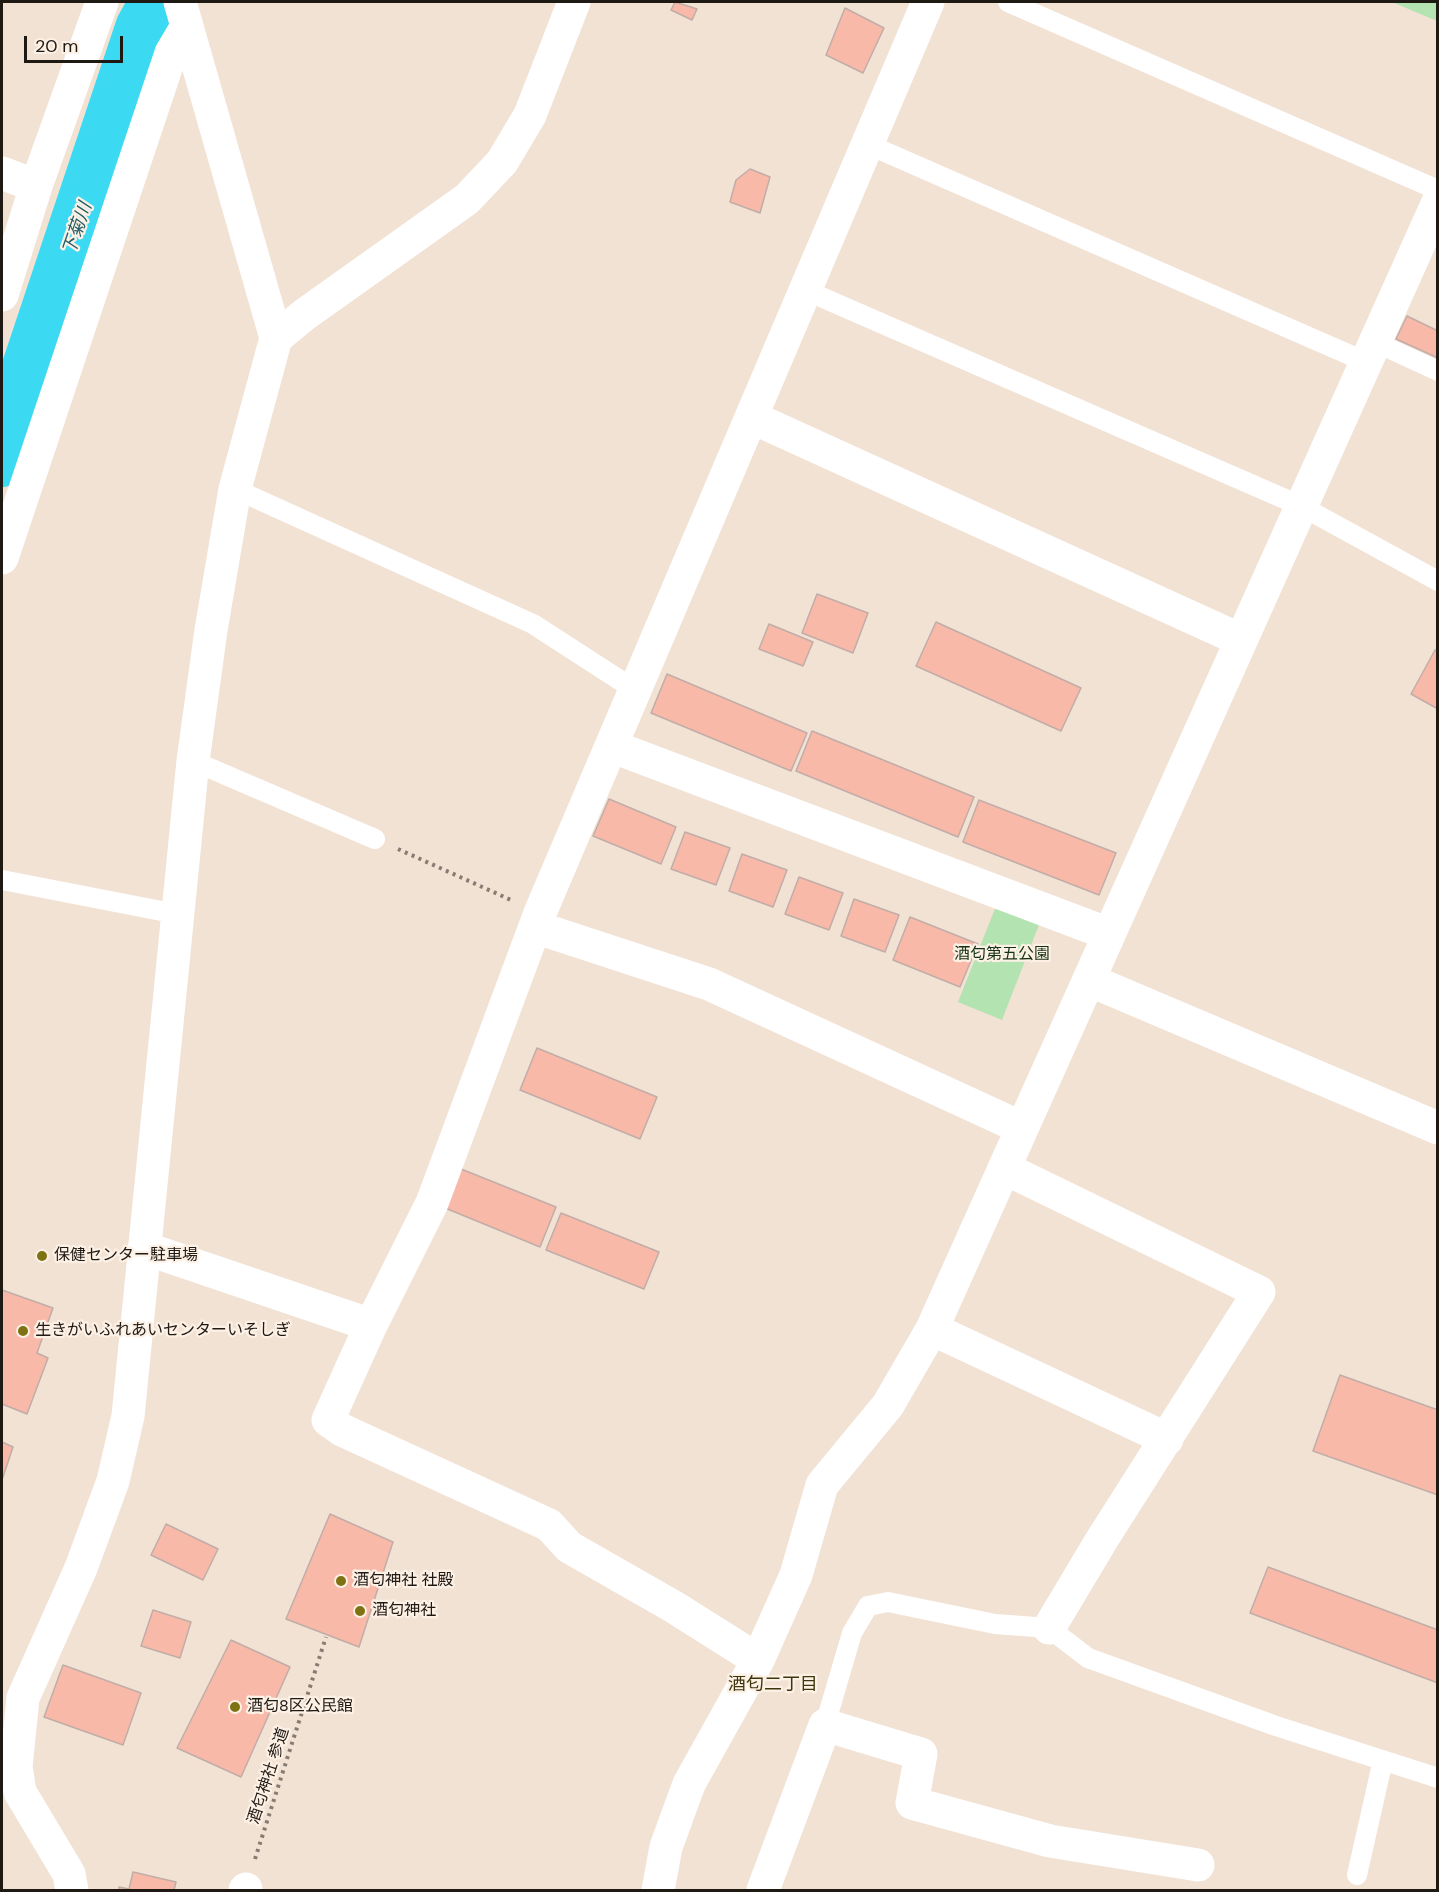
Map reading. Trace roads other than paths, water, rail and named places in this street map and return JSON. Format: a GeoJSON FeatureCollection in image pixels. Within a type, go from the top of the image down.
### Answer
{"type":"FeatureCollection","features":[{"type":"Feature","properties":{"kind":"street"},"geometry":{"type":"LineString","coordinates":[[2,295],[36,186],[102,2]]}},
{"type":"Feature","properties":{"kind":"street"},"geometry":{"type":"LineString","coordinates":[[276,338],[304,315],[467,199],[502,162],[530,116],[574,2]]}},
{"type":"Feature","properties":{"kind":"street"},"geometry":{"type":"LineString","coordinates":[[758,1660],[569,1547],[549,1526],[342,1430],[328,1420],[371,1325],[432,1203],[537,920],[928,2]]}},
{"type":"Feature","properties":{"kind":"street"},"geometry":{"type":"LineString","coordinates":[[72,1890],[69,1874],[20,1792],[9,1763],[23,1698],[81,1568],[113,1481],[128,1416],[193,761],[211,630],[235,489],[276,338],[184,14]]}},
{"type":"Feature","properties":{"kind":"street"},"geometry":{"type":"LineString","coordinates":[[2,558],[184,14]]}},
{"type":"Feature","properties":{"kind":"street"},"geometry":{"type":"LineString","coordinates":[[2,173],[36,186]]}},
{"type":"Feature","properties":{"kind":"street"},"geometry":{"type":"LineString","coordinates":[[658,1890],[666,1846],[689,1784],[758,1660],[796,1575],[822,1485],[888,1405],[932,1329],[1437,202]]}},
{"type":"Feature","properties":{"kind":"street"},"geometry":{"type":"LineString","coordinates":[[751,417],[1241,640]]}},
{"type":"Feature","properties":{"kind":"street"},"geometry":{"type":"LineString","coordinates":[[611,746],[1109,934]]}},
{"type":"Feature","properties":{"kind":"street"},"geometry":{"type":"LineString","coordinates":[[537,920],[709,984],[1022,1128]]}},
{"type":"Feature","properties":{"kind":"street"},"geometry":{"type":"LineString","coordinates":[[1089,980],[1437,1128]]}},
{"type":"Feature","properties":{"kind":"street"},"geometry":{"type":"LineString","coordinates":[[1004,1168],[1259,1292],[1101,1541],[1049,1628]]}},
{"type":"Feature","properties":{"kind":"street"},"geometry":{"type":"LineString","coordinates":[[144,1248],[371,1325]]}},
{"type":"Feature","properties":{"kind":"street"},"geometry":{"type":"LineString","coordinates":[[932,1329],[1167,1439]]}},
{"type":"Feature","properties":{"kind":"street"},"geometry":{"type":"LineString","coordinates":[[763,1890],[825,1725],[921,1754],[912,1803],[1050,1841],[1198,1865]]}},
{"type":"Feature","properties":{"kind":"lane"},"geometry":{"type":"LineString","coordinates":[[1008,2],[1437,190]]}},
{"type":"Feature","properties":{"kind":"lane"},"geometry":{"type":"LineString","coordinates":[[867,144],[1370,352],[1437,371]]}},
{"type":"Feature","properties":{"kind":"lane"},"geometry":{"type":"LineString","coordinates":[[805,290],[1301,506],[1437,580]]}},
{"type":"Feature","properties":{"kind":"lane"},"geometry":{"type":"LineString","coordinates":[[235,489],[532,624],[635,690]]}},
{"type":"Feature","properties":{"kind":"lane"},"geometry":{"type":"LineString","coordinates":[[193,761],[375,839]]}},
{"type":"Feature","properties":{"kind":"lane"},"geometry":{"type":"LineString","coordinates":[[2,880],[177,914]]}},
{"type":"Feature","properties":{"kind":"lane"},"geometry":{"type":"LineString","coordinates":[[825,1725],[852,1633],[868,1606],[888,1602],[995,1624],[1049,1628],[1088,1658],[1276,1726],[1437,1778]]}},
{"type":"Feature","properties":{"kind":"lane"},"geometry":{"type":"LineString","coordinates":[[1357,1875],[1383,1760]]}},
{"type":"Feature","properties":{"kind":"waterway","name":"下菊川"},"geometry":{"type":"LineString","coordinates":[[2,457],[145,29],[160,2]]}},
{"type":"Feature","properties":{"kind":"place","name":"保健センター駐車場"},"geometry":{"type":"Point","coordinates":[42,1256]}},
{"type":"Feature","properties":{"kind":"place","name":"生きがいふれあいセンターいそしぎ"},"geometry":{"type":"Point","coordinates":[23,1331]}},
{"type":"Feature","properties":{"kind":"place","name":"酒匂神社 社殿"},"geometry":{"type":"Point","coordinates":[341,1581]}},
{"type":"Feature","properties":{"kind":"place","name":"酒匂神社"},"geometry":{"type":"Point","coordinates":[360,1611]}},
{"type":"Feature","properties":{"kind":"place","name":"酒匂8区公民館"},"geometry":{"type":"Point","coordinates":[235,1707]}},
{"type":"Feature","properties":{"kind":"district","name":"酒匂二丁目"},"geometry":{"type":"Point","coordinates":[773,1685]}},
{"type":"Feature","properties":{"kind":"park label","name":"酒匂第五公園"},"geometry":{"type":"Point","coordinates":[1002,955]}}]}
